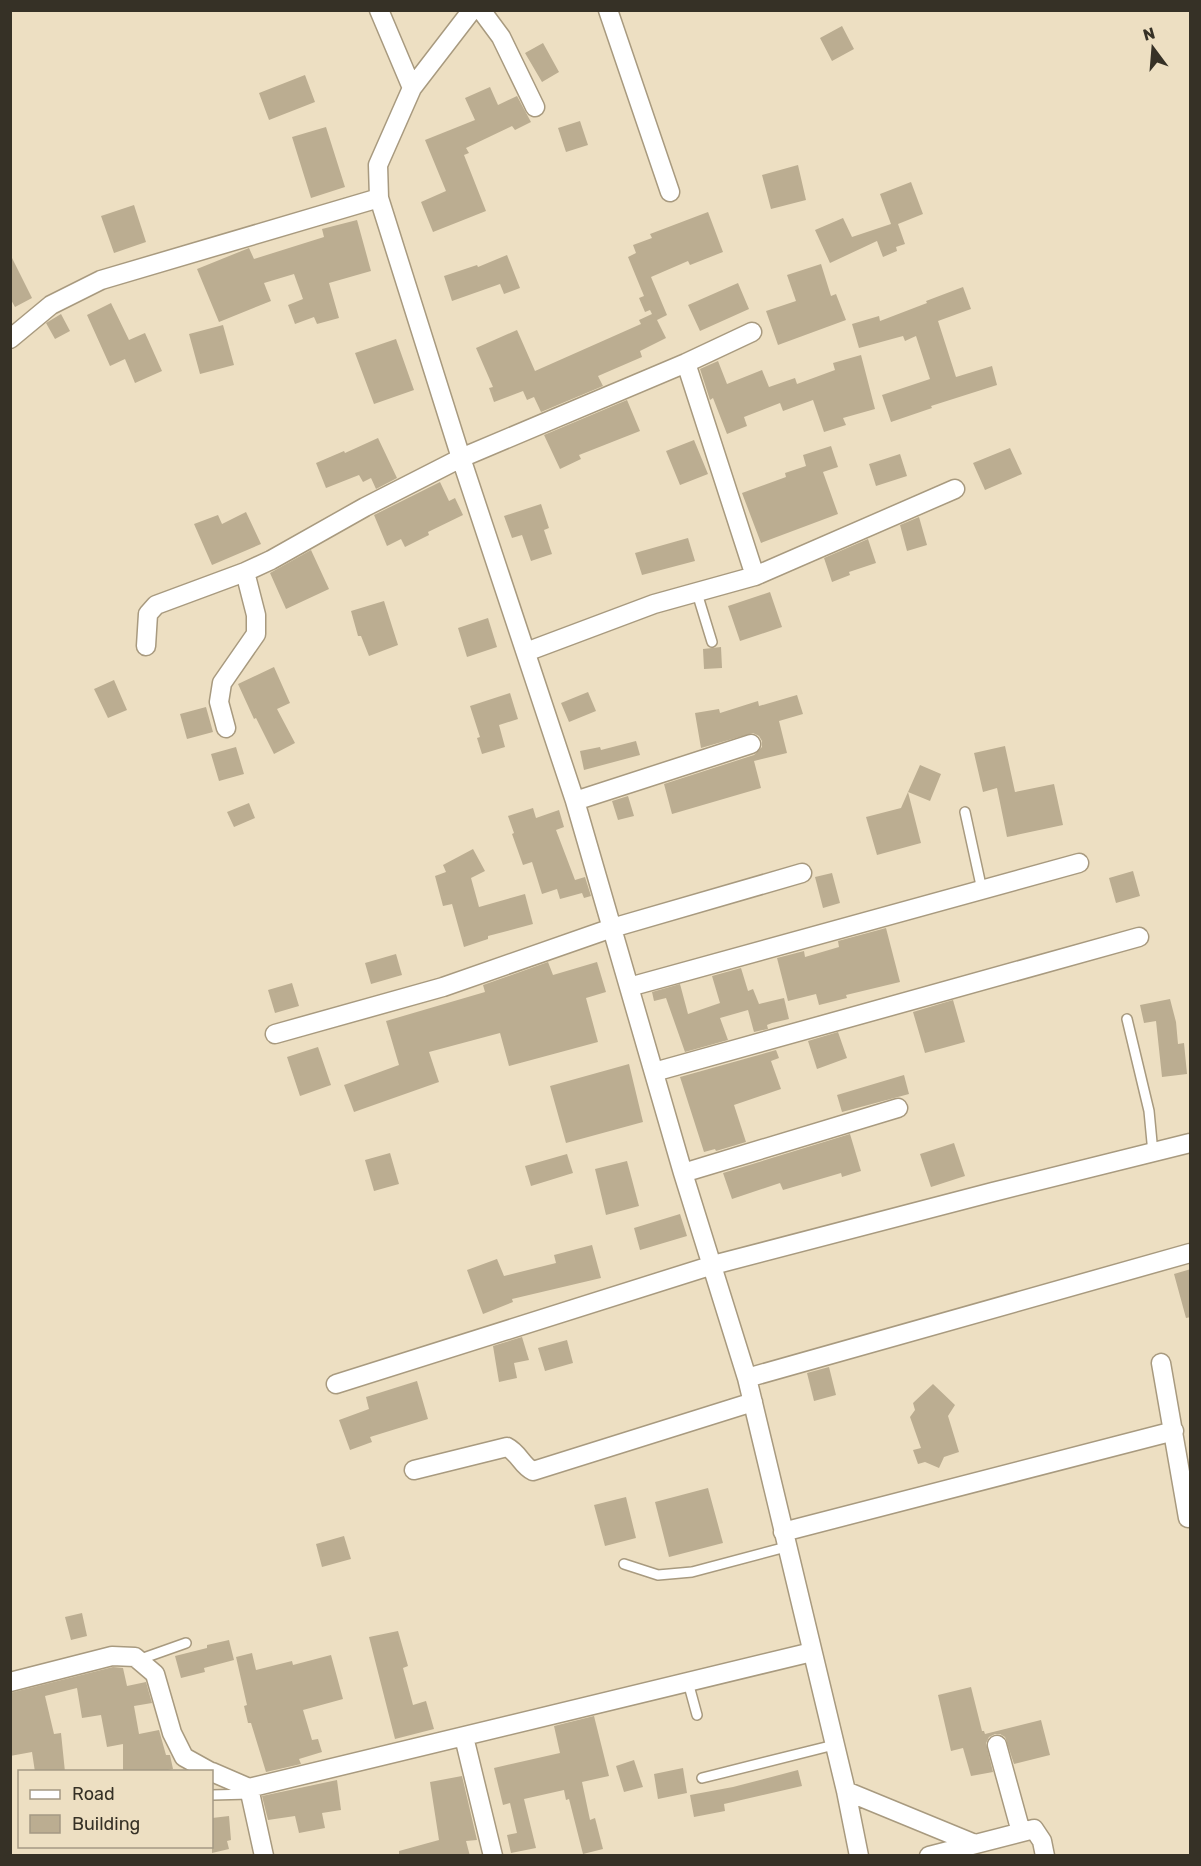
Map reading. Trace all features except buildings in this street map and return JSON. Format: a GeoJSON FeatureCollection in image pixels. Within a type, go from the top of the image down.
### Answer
{"type":"FeatureCollection","features":[{"type":"Feature","properties":{"kind":"street"},"geometry":{"type":"LineString","coordinates":[[379,10],[412,88]]}},
{"type":"Feature","properties":{"kind":"street"},"geometry":{"type":"LineString","coordinates":[[472,10],[412,88],[378,165],[379,198],[461,458],[575,801],[683,1173],[747,1378],[846,1791],[859,1856]]}},
{"type":"Feature","properties":{"kind":"street"},"geometry":{"type":"LineString","coordinates":[[481,10],[501,37],[536,107]]}},
{"type":"Feature","properties":{"kind":"street"},"geometry":{"type":"LineString","coordinates":[[608,10],[670,192]]}},
{"type":"Feature","properties":{"kind":"street"},"geometry":{"type":"LineString","coordinates":[[10,339],[51,305],[101,280],[379,198]]}},
{"type":"Feature","properties":{"kind":"street"},"geometry":{"type":"LineString","coordinates":[[146,646],[148,614],[156,605],[245,572],[461,458],[686,363],[752,332]]}},
{"type":"Feature","properties":{"kind":"street"},"geometry":{"type":"LineString","coordinates":[[686,363],[755,576]]}},
{"type":"Feature","properties":{"kind":"street"},"geometry":{"type":"LineString","coordinates":[[526,652],[654,604],[755,576],[955,489]]}},
{"type":"Feature","properties":{"kind":"street"},"geometry":{"type":"LineString","coordinates":[[226,728],[219,702],[222,682],[256,634],[256,615],[245,572]]}},
{"type":"Feature","properties":{"kind":"street"},"geometry":{"type":"LineString","coordinates":[[575,801],[751,744]]}},
{"type":"Feature","properties":{"kind":"street"},"geometry":{"type":"LineString","coordinates":[[629,987],[1079,863]]}},
{"type":"Feature","properties":{"kind":"street"},"geometry":{"type":"LineString","coordinates":[[275,1034],[443,987],[612,928],[802,873]]}},
{"type":"Feature","properties":{"kind":"street"},"geometry":{"type":"LineString","coordinates":[[654,1072],[1140,937]]}},
{"type":"Feature","properties":{"kind":"street"},"geometry":{"type":"LineString","coordinates":[[683,1173],[898,1108]]}},
{"type":"Feature","properties":{"kind":"street"},"geometry":{"type":"LineString","coordinates":[[336,1384],[713,1265],[1191,1143]]}},
{"type":"Feature","properties":{"kind":"street"},"geometry":{"type":"LineString","coordinates":[[747,1378],[1191,1253]]}},
{"type":"Feature","properties":{"kind":"street"},"geometry":{"type":"LineString","coordinates":[[1161,1364],[1188,1518]]}},
{"type":"Feature","properties":{"kind":"street"},"geometry":{"type":"LineString","coordinates":[[414,1470],[507,1447],[514,1451],[528,1469],[533,1471],[753,1402]]}},
{"type":"Feature","properties":{"kind":"street"},"geometry":{"type":"LineString","coordinates":[[785,1540],[1174,1431]]}},
{"type":"Feature","properties":{"kind":"street"},"geometry":{"type":"LineString","coordinates":[[213,1773],[249,1791],[812,1652]]}},
{"type":"Feature","properties":{"kind":"street"},"geometry":{"type":"LineString","coordinates":[[10,1682],[112,1656],[135,1657],[155,1674],[172,1732],[184,1757],[207,1770]]}},
{"type":"Feature","properties":{"kind":"street"},"geometry":{"type":"LineString","coordinates":[[464,1737],[493,1856]]}},
{"type":"Feature","properties":{"kind":"street"},"geometry":{"type":"LineString","coordinates":[[997,1745],[1021,1832]]}},
{"type":"Feature","properties":{"kind":"street"},"geometry":{"type":"LineString","coordinates":[[249,1791],[264,1856]]}},
{"type":"Feature","properties":{"kind":"street"},"geometry":{"type":"LineString","coordinates":[[846,1791],[975,1844]]}},
{"type":"Feature","properties":{"kind":"street"},"geometry":{"type":"LineString","coordinates":[[928,1856],[1034,1830],[1040,1834],[1045,1856]]}},
{"type":"Feature","properties":{"kind":"lane"},"geometry":{"type":"LineString","coordinates":[[697,593],[712,642]]}},
{"type":"Feature","properties":{"kind":"lane"},"geometry":{"type":"LineString","coordinates":[[965,812],[982,890]]}},
{"type":"Feature","properties":{"kind":"lane"},"geometry":{"type":"LineString","coordinates":[[1127,1019],[1149,1111],[1153,1153]]}},
{"type":"Feature","properties":{"kind":"lane"},"geometry":{"type":"LineString","coordinates":[[624,1564],[658,1575],[692,1572],[785,1540]]}},
{"type":"Feature","properties":{"kind":"lane"},"geometry":{"type":"LineString","coordinates":[[138,1660],[186,1643]]}},
{"type":"Feature","properties":{"kind":"lane"},"geometry":{"type":"LineString","coordinates":[[688,1682],[697,1715]]}},
{"type":"Feature","properties":{"kind":"lane"},"geometry":{"type":"LineString","coordinates":[[702,1778],[834,1745]]}},
{"type":"Feature","properties":{"kind":"lane"},"geometry":{"type":"LineString","coordinates":[[213,1795],[249,1791]]}}]}
